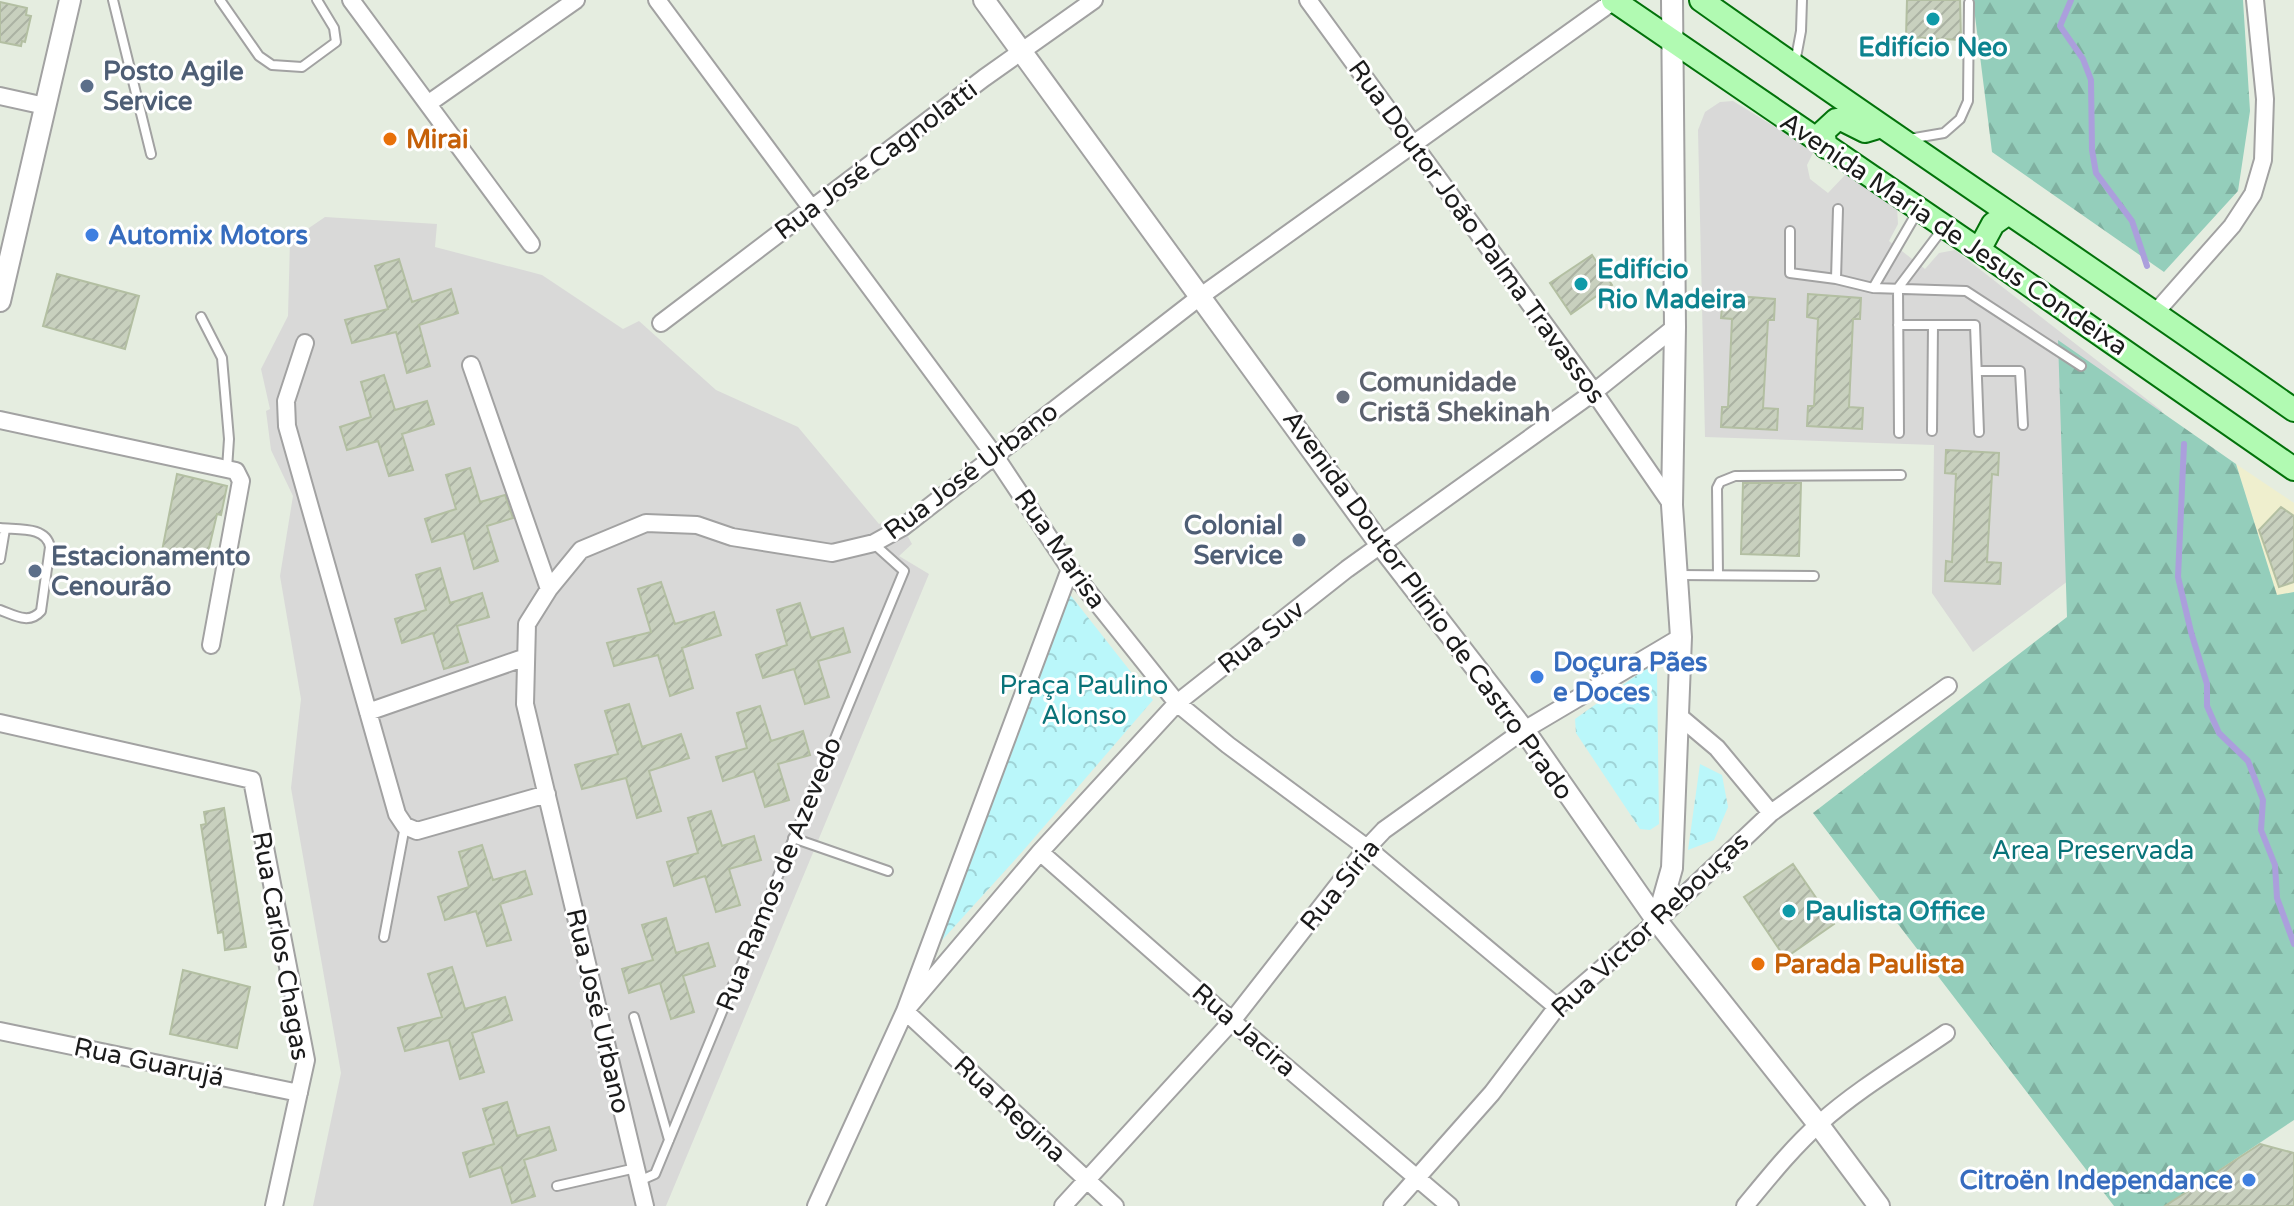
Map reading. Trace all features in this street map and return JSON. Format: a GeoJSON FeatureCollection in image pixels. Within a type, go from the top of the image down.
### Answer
{"type":"FeatureCollection","features":[{"type":"Feature","properties":{"kind":"main road","name":"Avenida Maria de Jesus Condeixa"},"geometry":{"type":"LineString","coordinates":[[1614,0],[2294,469]]}},
{"type":"Feature","properties":{"kind":"main road","name":"Avenida Maria de Jesus Condeixa"},"geometry":{"type":"LineString","coordinates":[[1701,0],[2294,410]]}},
{"type":"Feature","properties":{"kind":"main road"},"geometry":{"type":"LineString","coordinates":[[1826,147],[1823,132],[1836,120],[1843,120],[1865,131],[1880,126]]}},
{"type":"Feature","properties":{"kind":"main road"},"geometry":{"type":"LineString","coordinates":[[1979,250],[1993,224],[2007,214]]}},
{"type":"Feature","properties":{"kind":"street"},"geometry":{"type":"LineString","coordinates":[[0,301],[70,0]]}},
{"type":"Feature","properties":{"kind":"street"},"geometry":{"type":"LineString","coordinates":[[351,0],[531,244]]}},
{"type":"Feature","properties":{"kind":"street"},"geometry":{"type":"LineString","coordinates":[[429,103],[576,0]]}},
{"type":"Feature","properties":{"kind":"street","name":"Rua Marisa"},"geometry":{"type":"LineString","coordinates":[[657,0],[995,456],[1070,569],[1177,703],[1228,745],[1367,848],[1557,1007]]}},
{"type":"Feature","properties":{"kind":"street","name":"Avenida Doutor Plínio de Castro Prado"},"geometry":{"type":"LineString","coordinates":[[984,0],[1380,544],[1524,730],[1657,921],[1879,1206]]}},
{"type":"Feature","properties":{"kind":"street","name":"Rua José Cagnolatti"},"geometry":{"type":"LineString","coordinates":[[661,323],[1021,51],[1094,0]]}},
{"type":"Feature","properties":{"kind":"street","name":"Rua Doutor João Palma Travassos"},"geometry":{"type":"LineString","coordinates":[[1308,0],[1594,392],[1672,505]]}},
{"type":"Feature","properties":{"kind":"street","name":"Rua José Urbano"},"geometry":{"type":"LineString","coordinates":[[637,1175],[525,704],[527,624],[549,589],[581,550],[646,523],[697,525],[732,537],[832,553],[874,543],[903,527],[1201,296],[1614,0]]}},
{"type":"Feature","properties":{"kind":"street"},"geometry":{"type":"LineString","coordinates":[[1657,921],[1672,868],[1681,637],[1672,505],[1675,327],[1672,0]]}},
{"type":"Feature","properties":{"kind":"street"},"geometry":{"type":"LineString","coordinates":[[2156,312],[2232,226],[2253,194],[2263,160],[2265,99],[2255,0]]}},
{"type":"Feature","properties":{"kind":"street"},"geometry":{"type":"LineString","coordinates":[[0,96],[45,106]]}},
{"type":"Feature","properties":{"kind":"street","name":"Rua Suv"},"geometry":{"type":"LineString","coordinates":[[905,1011],[1040,852],[1177,703],[1380,544],[1594,392],[1675,327]]}},
{"type":"Feature","properties":{"kind":"street"},"geometry":{"type":"LineString","coordinates":[[305,343],[286,401],[287,426],[397,814],[405,826],[417,831],[547,794]]}},
{"type":"Feature","properties":{"kind":"street"},"geometry":{"type":"LineString","coordinates":[[471,365],[549,589]]}},
{"type":"Feature","properties":{"kind":"street"},"geometry":{"type":"LineString","coordinates":[[0,420],[232,470],[241,481],[211,645]]}},
{"type":"Feature","properties":{"kind":"street"},"geometry":{"type":"LineString","coordinates":[[816,1206],[905,1011],[1070,569]]}},
{"type":"Feature","properties":{"kind":"street","name":"Rua Síria"},"geometry":{"type":"LineString","coordinates":[[1063,1206],[1232,1021],[1384,830],[1524,730],[1681,637]]}},
{"type":"Feature","properties":{"kind":"street"},"geometry":{"type":"LineString","coordinates":[[368,712],[526,657]]}},
{"type":"Feature","properties":{"kind":"street","name":"Rua Victor Rebouças"},"geometry":{"type":"LineString","coordinates":[[1392,1206],[1492,1093],[1557,1007],[1657,921],[1771,813],[1948,686]]}},
{"type":"Feature","properties":{"kind":"street"},"geometry":{"type":"LineString","coordinates":[[1679,716],[1717,748],[1771,813]]}},
{"type":"Feature","properties":{"kind":"street","name":"Rua Carlos Chagas"},"geometry":{"type":"LineString","coordinates":[[0,723],[252,780],[306,1060],[274,1206]]}},
{"type":"Feature","properties":{"kind":"street","name":"Rua Jacira"},"geometry":{"type":"LineString","coordinates":[[1040,852],[1232,1021],[1450,1206]]}},
{"type":"Feature","properties":{"kind":"street","name":"Rua Regina"},"geometry":{"type":"LineString","coordinates":[[905,1011],[1115,1206]]}},
{"type":"Feature","properties":{"kind":"street","name":"Rua Guarujá"},"geometry":{"type":"LineString","coordinates":[[0,1031],[299,1093]]}},
{"type":"Feature","properties":{"kind":"street"},"geometry":{"type":"LineString","coordinates":[[1745,1206],[1784,1158],[1818,1124],[1946,1033]]}},
{"type":"Feature","properties":{"kind":"street"},"geometry":{"type":"LineString","coordinates":[[637,1175],[645,1206]]}},
{"type":"Feature","properties":{"kind":"lane"},"geometry":{"type":"LineString","coordinates":[[113,0],[151,154]]}},
{"type":"Feature","properties":{"kind":"lane"},"geometry":{"type":"LineString","coordinates":[[220,0],[259,56],[272,65],[302,67],[336,42],[334,28],[317,0]]}},
{"type":"Feature","properties":{"kind":"lane"},"geometry":{"type":"LineString","coordinates":[[1794,66],[1801,31],[1802,0]]}},
{"type":"Feature","properties":{"kind":"lane"},"geometry":{"type":"LineString","coordinates":[[1902,140],[1944,133],[1960,119],[1968,101],[1969,3]]}},
{"type":"Feature","properties":{"kind":"lane"},"geometry":{"type":"LineString","coordinates":[[1836,279],[1838,209]]}},
{"type":"Feature","properties":{"kind":"lane"},"geometry":{"type":"LineString","coordinates":[[1873,288],[1919,209]]}},
{"type":"Feature","properties":{"kind":"lane"},"geometry":{"type":"LineString","coordinates":[[1899,433],[1898,288],[1944,226]]}},
{"type":"Feature","properties":{"kind":"lane"},"geometry":{"type":"LineString","coordinates":[[1790,231],[1790,273],[1873,288],[1966,291],[2081,366]]}},
{"type":"Feature","properties":{"kind":"lane"},"geometry":{"type":"LineString","coordinates":[[201,317],[222,358],[232,470]]}},
{"type":"Feature","properties":{"kind":"lane"},"geometry":{"type":"LineString","coordinates":[[1898,325],[1975,325],[1979,432]]}},
{"type":"Feature","properties":{"kind":"lane"},"geometry":{"type":"LineString","coordinates":[[1932,431],[1933,325]]}},
{"type":"Feature","properties":{"kind":"lane"},"geometry":{"type":"LineString","coordinates":[[1978,371],[2020,371],[2023,425]]}},
{"type":"Feature","properties":{"kind":"lane"},"geometry":{"type":"LineString","coordinates":[[1718,574],[1717,488],[1726,478],[1901,475]]}},
{"type":"Feature","properties":{"kind":"lane"},"geometry":{"type":"LineString","coordinates":[[0,559],[3,528],[43,533],[49,539],[41,611],[36,617],[27,619],[0,610]]}},
{"type":"Feature","properties":{"kind":"lane","name":"Rua Ramos de Azevedo"},"geometry":{"type":"LineString","coordinates":[[637,1175],[655,1174],[904,571],[874,543]]}},
{"type":"Feature","properties":{"kind":"lane"},"geometry":{"type":"LineString","coordinates":[[1677,575],[1814,576]]}},
{"type":"Feature","properties":{"kind":"lane"},"geometry":{"type":"LineString","coordinates":[[384,937],[405,826]]}},
{"type":"Feature","properties":{"kind":"lane"},"geometry":{"type":"LineString","coordinates":[[793,838],[888,871]]}},
{"type":"Feature","properties":{"kind":"lane"},"geometry":{"type":"LineString","coordinates":[[634,1017],[669,1141]]}},
{"type":"Feature","properties":{"kind":"lane"},"geometry":{"type":"LineString","coordinates":[[557,1186],[637,1175]]}},
{"type":"Feature","properties":{"kind":"shaded area"},"geometry":{"type":"Polygon","coordinates":[[[1733,101],[1814,151],[1807,165],[1810,179],[1828,193],[1846,174],[1897,207],[1898,224],[1889,241],[1925,269],[1939,253],[1955,250],[2162,411],[2165,441],[2088,566],[1973,652],[1932,593],[1934,445],[1705,437],[1698,130],[1705,112],[1720,102],[1733,101]]]}},
{"type":"Feature","properties":{"kind":"shaded area"},"geometry":{"type":"Polygon","coordinates":[[[325,217],[437,224],[435,247],[542,275],[623,329],[639,321],[716,390],[798,427],[879,524],[896,515],[912,544],[899,556],[929,574],[666,1206],[313,1206],[341,1073],[291,788],[301,699],[280,576],[293,496],[271,450],[266,411],[270,409],[261,369],[288,316],[290,241],[325,217]]]}},
{"type":"Feature","properties":{"kind":"shaded area"},"geometry":{"type":"Polygon","coordinates":[[[2236,464],[2294,503],[2294,592],[2277,596],[2236,464]]]}},
{"type":"Feature","properties":{"kind":"green space"},"geometry":{"type":"Polygon","coordinates":[[[1973,0],[2243,0],[2250,111],[2238,191],[2164,272],[1992,152],[1973,0]]]}},
{"type":"Feature","properties":{"kind":"green space","name":"Area Preservada"},"geometry":{"type":"Polygon","coordinates":[[[2058,340],[2236,464],[2277,595],[2294,592],[2294,1120],[2165,1206],[2114,1206],[1813,813],[2067,617],[2058,340]]]}},
{"type":"Feature","properties":{"kind":"green space","name":"Praça Paulino Alonso"},"geometry":{"type":"Polygon","coordinates":[[[1068,592],[1153,700],[934,949],[1068,592]]]}},
{"type":"Feature","properties":{"kind":"green space"},"geometry":{"type":"Polygon","coordinates":[[[1651,665],[1657,669],[1659,824],[1650,830],[1640,829],[1576,733],[1575,719],[1651,665]]]}},
{"type":"Feature","properties":{"kind":"green space"},"geometry":{"type":"Polygon","coordinates":[[[1700,764],[1722,775],[1728,807],[1714,840],[1688,850],[1700,764]]]}},
{"type":"Feature","properties":{"kind":"building","name":"Edifício Neo"},"geometry":{"type":"Polygon","coordinates":[[[1907,0],[1960,0],[1961,40],[1906,37],[1907,0]]]}},
{"type":"Feature","properties":{"kind":"building"},"geometry":{"type":"Polygon","coordinates":[[[0,2],[27,8],[26,15],[31,16],[25,42],[22,41],[21,46],[0,42],[0,2]]]}},
{"type":"Feature","properties":{"kind":"building","name":"Edifício Rio Madeira"},"geometry":{"type":"Polygon","coordinates":[[[1592,255],[1612,285],[1571,314],[1550,283],[1592,255]]]}},
{"type":"Feature","properties":{"kind":"building"},"geometry":{"type":"Polygon","coordinates":[[[399,259],[412,302],[451,289],[458,313],[419,325],[430,366],[407,373],[396,332],[352,343],[345,320],[388,309],[375,266],[399,259]]]}},
{"type":"Feature","properties":{"kind":"building"},"geometry":{"type":"Polygon","coordinates":[[[57,274],[139,296],[125,349],[43,326],[57,274]]]}},
{"type":"Feature","properties":{"kind":"building"},"geometry":{"type":"Polygon","coordinates":[[[1808,294],[1861,298],[1860,319],[1853,319],[1849,407],[1863,408],[1862,429],[1807,426],[1808,406],[1814,406],[1818,319],[1807,317],[1808,294]]]}},
{"type":"Feature","properties":{"kind":"building"},"geometry":{"type":"Polygon","coordinates":[[[1723,295],[1775,299],[1774,320],[1768,320],[1763,408],[1778,409],[1777,430],[1721,427],[1722,407],[1728,407],[1732,319],[1721,318],[1723,295]]]}},
{"type":"Feature","properties":{"kind":"building"},"geometry":{"type":"Polygon","coordinates":[[[384,375],[395,410],[427,401],[434,424],[402,434],[413,470],[389,476],[378,441],[347,450],[340,427],[371,417],[361,382],[384,375]]]}},
{"type":"Feature","properties":{"kind":"building"},"geometry":{"type":"Polygon","coordinates":[[[1946,450],[1999,453],[1998,475],[1992,474],[1987,562],[2001,563],[2000,584],[1945,581],[1946,561],[1952,562],[1956,474],[1945,473],[1946,450]]]}},
{"type":"Feature","properties":{"kind":"building"},"geometry":{"type":"Polygon","coordinates":[[[470,468],[480,502],[505,495],[513,518],[487,526],[498,561],[474,569],[464,533],[432,542],[425,519],[456,509],[446,475],[470,468]]]}},
{"type":"Feature","properties":{"kind":"building"},"geometry":{"type":"Polygon","coordinates":[[[177,474],[227,486],[206,561],[162,551],[177,474]]]}},
{"type":"Feature","properties":{"kind":"building"},"geometry":{"type":"Polygon","coordinates":[[[1743,483],[1801,483],[1799,556],[1741,554],[1743,483]]]}},
{"type":"Feature","properties":{"kind":"building"},"geometry":{"type":"Polygon","coordinates":[[[2281,507],[2294,516],[2294,582],[2279,587],[2259,530],[2281,507]]]}},
{"type":"Feature","properties":{"kind":"building"},"geometry":{"type":"Polygon","coordinates":[[[440,568],[450,603],[482,593],[489,617],[457,626],[468,662],[444,669],[433,633],[402,643],[395,619],[426,610],[416,575],[440,568]]]}},
{"type":"Feature","properties":{"kind":"building"},"geometry":{"type":"Polygon","coordinates":[[[661,582],[675,624],[714,612],[721,635],[682,648],[693,688],[670,696],[658,655],[614,666],[607,643],[651,632],[638,589],[661,582]]]}},
{"type":"Feature","properties":{"kind":"building"},"geometry":{"type":"Polygon","coordinates":[[[800,603],[811,638],[843,628],[850,652],[818,661],[829,697],[805,704],[794,669],[763,678],[756,655],[787,645],[777,610],[800,603]]]}},
{"type":"Feature","properties":{"kind":"building"},"geometry":{"type":"Polygon","coordinates":[[[629,704],[642,747],[681,734],[689,758],[649,771],[661,811],[637,818],[626,778],[582,789],[575,765],[618,754],[605,711],[629,704]]]}},
{"type":"Feature","properties":{"kind":"building"},"geometry":{"type":"Polygon","coordinates":[[[760,706],[771,741],[803,731],[810,755],[778,764],[789,800],[765,807],[754,771],[723,781],[716,757],[747,748],[737,713],[760,706]]]}},
{"type":"Feature","properties":{"kind":"building"},"geometry":{"type":"Polygon","coordinates":[[[224,808],[246,947],[225,950],[223,932],[218,933],[201,825],[206,824],[204,812],[224,808]]]}},
{"type":"Feature","properties":{"kind":"building"},"geometry":{"type":"Polygon","coordinates":[[[711,811],[722,846],[754,836],[761,860],[729,869],[740,905],[716,912],[705,876],[674,886],[667,862],[698,853],[688,818],[711,811]]]}},
{"type":"Feature","properties":{"kind":"building"},"geometry":{"type":"Polygon","coordinates":[[[482,845],[493,880],[525,871],[532,894],[500,904],[511,940],[487,946],[476,911],[445,920],[438,897],[469,887],[459,852],[482,845]]]}},
{"type":"Feature","properties":{"kind":"building","name":"Paulista Office"},"geometry":{"type":"Polygon","coordinates":[[[1793,864],[1834,924],[1785,958],[1744,897],[1793,864]]]}},
{"type":"Feature","properties":{"kind":"building"},"geometry":{"type":"Polygon","coordinates":[[[666,918],[676,953],[708,943],[715,966],[683,976],[694,1012],[671,1019],[660,983],[629,993],[622,969],[653,960],[642,925],[666,918]]]}},
{"type":"Feature","properties":{"kind":"building"},"geometry":{"type":"Polygon","coordinates":[[[452,967],[465,1009],[505,997],[512,1020],[472,1033],[484,1072],[460,1079],[449,1040],[405,1051],[398,1028],[442,1017],[428,974],[452,967]]]}},
{"type":"Feature","properties":{"kind":"building"},"geometry":{"type":"Polygon","coordinates":[[[183,970],[250,987],[237,1048],[170,1034],[183,970]]]}},
{"type":"Feature","properties":{"kind":"building"},"geometry":{"type":"Polygon","coordinates":[[[507,1102],[517,1136],[549,1127],[556,1150],[524,1160],[535,1196],[512,1203],[501,1167],[470,1177],[463,1153],[494,1144],[483,1109],[507,1102]]]}},
{"type":"Feature","properties":{"kind":"building","name":"Citroën Independance"},"geometry":{"type":"Polygon","coordinates":[[[2260,1144],[2294,1153],[2294,1206],[2165,1206],[2260,1144]]]}},
{"type":"Feature","properties":{"kind":"waterway"},"geometry":{"type":"LineString","coordinates":[[2071,0],[2060,26],[2083,59],[2091,80],[2092,150],[2096,173],[2132,221],[2147,266]]}},
{"type":"Feature","properties":{"kind":"waterway"},"geometry":{"type":"LineString","coordinates":[[2184,444],[2178,577],[2207,684],[2207,706],[2219,733],[2248,761],[2263,800],[2261,830],[2275,865],[2277,898],[2294,944]]}},
{"type":"Feature","properties":{"kind":"place","name":"Edifício Neo"},"geometry":{"type":"Point","coordinates":[1933,19]}},
{"type":"Feature","properties":{"kind":"place","name":"Posto Agile Service"},"geometry":{"type":"Point","coordinates":[87,86]}},
{"type":"Feature","properties":{"kind":"place","name":"Mirai"},"geometry":{"type":"Point","coordinates":[390,139]}},
{"type":"Feature","properties":{"kind":"place","name":"Automix Motors"},"geometry":{"type":"Point","coordinates":[92,235]}},
{"type":"Feature","properties":{"kind":"place","name":"Edifício Rio Madeira"},"geometry":{"type":"Point","coordinates":[1581,284]}},
{"type":"Feature","properties":{"kind":"place","name":"Comunidade Cristã Shekinah"},"geometry":{"type":"Point","coordinates":[1343,397]}},
{"type":"Feature","properties":{"kind":"place","name":"Colonial Service"},"geometry":{"type":"Point","coordinates":[1299,540]}},
{"type":"Feature","properties":{"kind":"place","name":"Estacionamento Cenourão"},"geometry":{"type":"Point","coordinates":[35,571]}},
{"type":"Feature","properties":{"kind":"place","name":"Doçura Pães e Doces"},"geometry":{"type":"Point","coordinates":[1537,677]}},
{"type":"Feature","properties":{"kind":"place","name":"Paulista Office"},"geometry":{"type":"Point","coordinates":[1789,911]}},
{"type":"Feature","properties":{"kind":"place","name":"Parada Paulista"},"geometry":{"type":"Point","coordinates":[1758,964]}},
{"type":"Feature","properties":{"kind":"place","name":"Citroën Independance"},"geometry":{"type":"Point","coordinates":[2249,1180]}}]}
